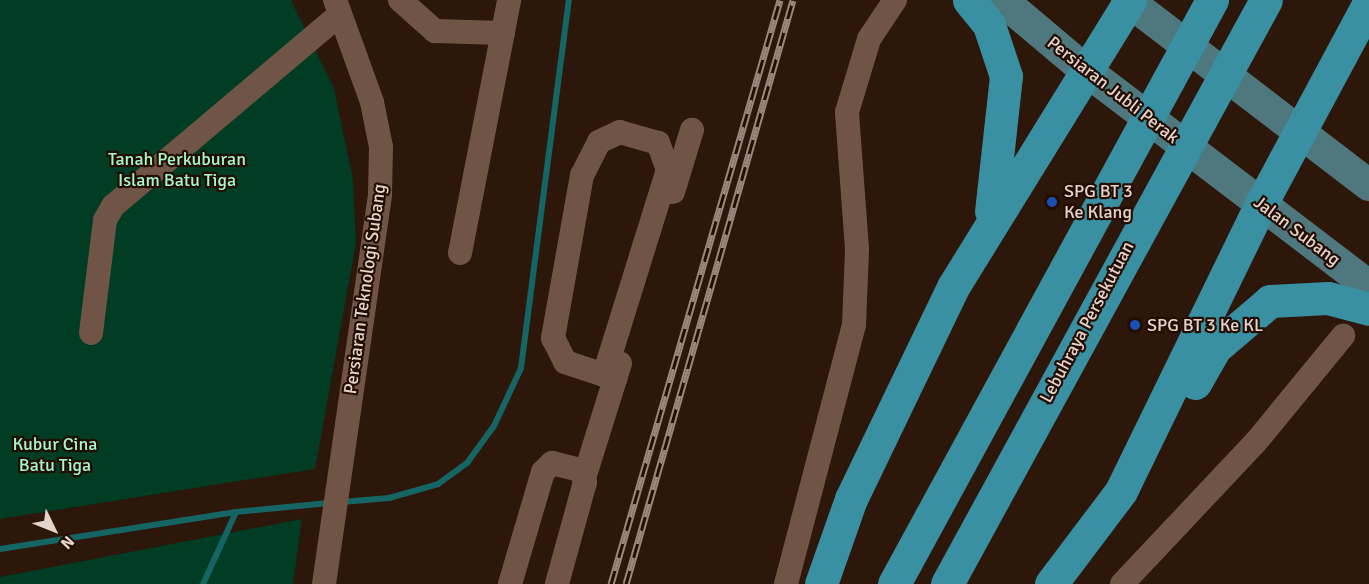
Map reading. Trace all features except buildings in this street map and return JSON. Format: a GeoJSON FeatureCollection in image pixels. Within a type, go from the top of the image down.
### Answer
{"type":"FeatureCollection","features":[{"type":"Feature","properties":{"kind":"highway"},"geometry":{"type":"LineString","coordinates":[[969,0],[989,25],[1006,76],[990,222]]}},
{"type":"Feature","properties":{"kind":"highway"},"geometry":{"type":"LineString","coordinates":[[894,584],[1212,0]]}},
{"type":"Feature","properties":{"kind":"highway","name":"Lebuhraya Persekutuan"},"geometry":{"type":"LineString","coordinates":[[947,584],[1266,0]]}},
{"type":"Feature","properties":{"kind":"highway"},"geometry":{"type":"LineString","coordinates":[[821,584],[851,500],[892,410],[990,222],[1084,69],[1129,1]]}},
{"type":"Feature","properties":{"kind":"highway"},"geometry":{"type":"LineString","coordinates":[[1121,491],[1261,204],[1369,3]]}},
{"type":"Feature","properties":{"kind":"highway"},"geometry":{"type":"LineString","coordinates":[[1051,584],[1121,491],[1215,348],[1249,314],[1270,302],[1296,296],[1369,309]]}},
{"type":"Feature","properties":{"kind":"main road","name":"Persiaran Jubli Perak"},"geometry":{"type":"LineString","coordinates":[[1002,0],[1084,69],[1226,177]]}},
{"type":"Feature","properties":{"kind":"main road"},"geometry":{"type":"LineString","coordinates":[[1129,1],[1369,185]]}},
{"type":"Feature","properties":{"kind":"main road","name":"Jalan Subang"},"geometry":{"type":"LineString","coordinates":[[1226,177],[1369,286]]}},
{"type":"Feature","properties":{"kind":"street"},"geometry":{"type":"LineString","coordinates":[[400,0],[435,31],[503,33]]}},
{"type":"Feature","properties":{"kind":"street"},"geometry":{"type":"LineString","coordinates":[[460,254],[509,0]]}},
{"type":"Feature","properties":{"kind":"street"},"geometry":{"type":"LineString","coordinates":[[786,584],[854,325],[857,249],[847,112],[869,39],[895,0]]}},
{"type":"Feature","properties":{"kind":"street"},"geometry":{"type":"LineString","coordinates":[[91,333],[105,220],[112,206],[338,7]]}},
{"type":"Feature","properties":{"kind":"street","name":"Persiaran Teknologi Subang"},"geometry":{"type":"LineString","coordinates":[[324,584],[380,194],[381,147],[372,102],[338,7]]}},
{"type":"Feature","properties":{"kind":"street"},"geometry":{"type":"LineString","coordinates":[[609,377],[692,130]]}},
{"type":"Feature","properties":{"kind":"street"},"geometry":{"type":"LineString","coordinates":[[557,584],[609,377],[668,170],[658,143],[620,132],[599,142],[582,175],[553,338],[565,362],[609,377]]}},
{"type":"Feature","properties":{"kind":"street"},"geometry":{"type":"LineString","coordinates":[[1122,584],[1255,443],[1343,336]]}},
{"type":"Feature","properties":{"kind":"street"},"geometry":{"type":"LineString","coordinates":[[510,584],[543,472],[552,463],[585,475]]}},
{"type":"Feature","properties":{"kind":"green space","name":"Tanah Perkuburan Islam Batu Tiga"},"geometry":{"type":"Polygon","coordinates":[[[0,0],[291,0],[334,88],[353,180],[356,243],[315,469],[0,519],[0,0]]]}},
{"type":"Feature","properties":{"kind":"green space"},"geometry":{"type":"Polygon","coordinates":[[[302,519],[293,584],[0,584],[0,577],[302,519]]]}},
{"type":"Feature","properties":{"kind":"waterway"},"geometry":{"type":"LineString","coordinates":[[342,502],[389,498],[438,484],[467,463],[494,426],[521,368],[569,0]]}},
{"type":"Feature","properties":{"kind":"waterway"},"geometry":{"type":"LineString","coordinates":[[0,549],[236,512],[329,503]]}},
{"type":"Feature","properties":{"kind":"waterway"},"geometry":{"type":"LineString","coordinates":[[203,584],[236,512]]}},
{"type":"Feature","properties":{"kind":"railway"},"geometry":{"type":"LineString","coordinates":[[611,584],[780,0]]}},
{"type":"Feature","properties":{"kind":"railway"},"geometry":{"type":"LineString","coordinates":[[626,584],[793,0]]}},
{"type":"Feature","properties":{"kind":"place","name":"SPG BT 3 Ke Klang"},"geometry":{"type":"Point","coordinates":[1052,202]}},
{"type":"Feature","properties":{"kind":"place","name":"SPG BT 3 Ke KL"},"geometry":{"type":"Point","coordinates":[1135,325]}},
{"type":"Feature","properties":{"kind":"park label","name":"Kubur Cina Batu Tiga"},"geometry":{"type":"Point","coordinates":[55,455]}}]}
